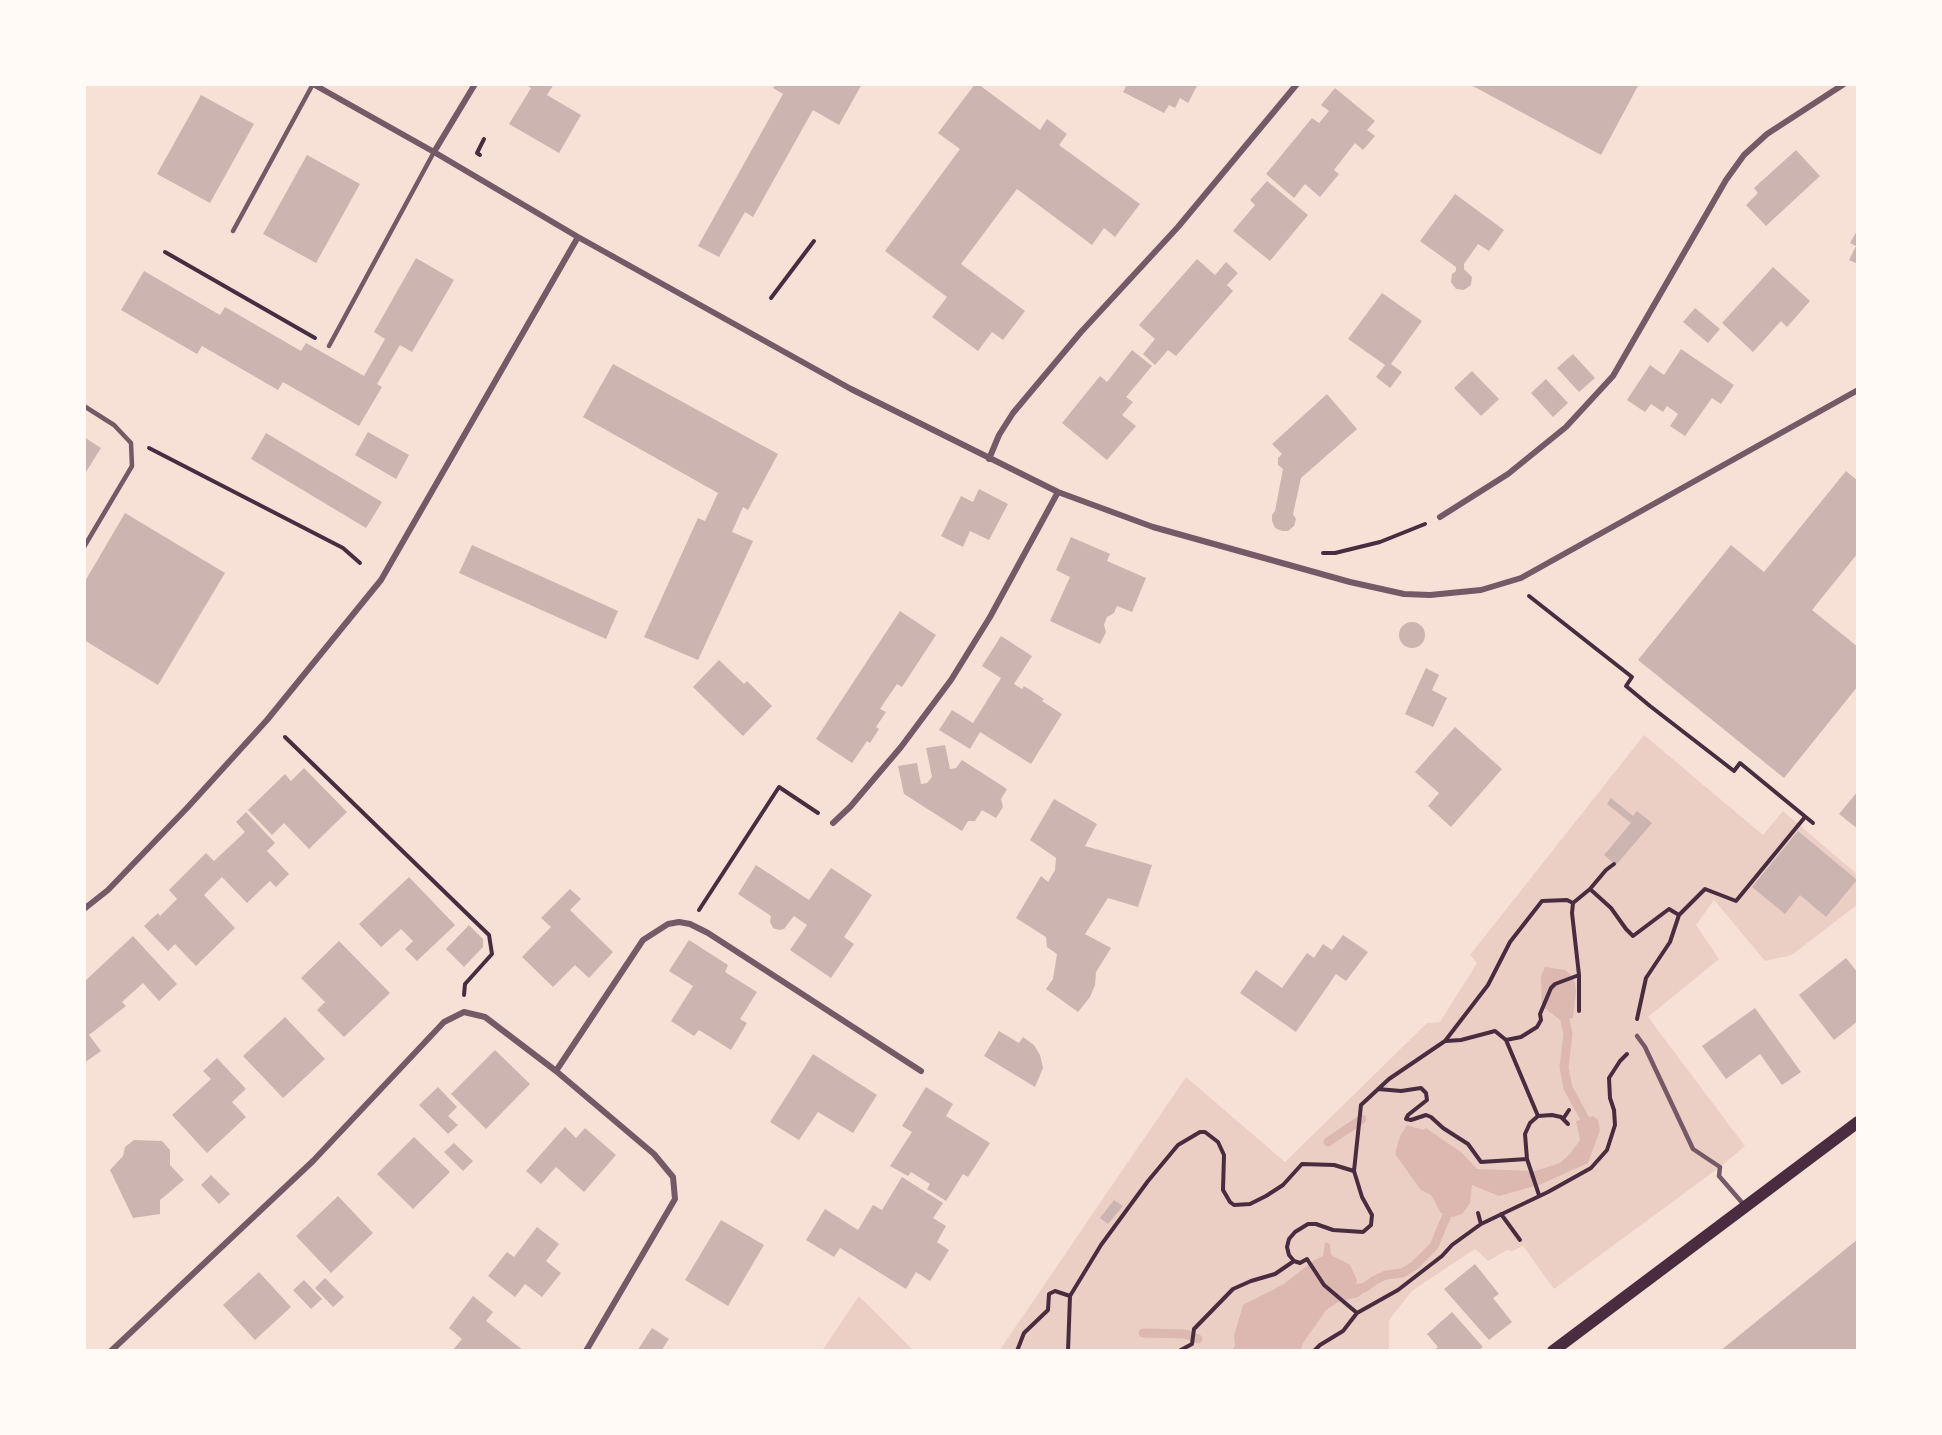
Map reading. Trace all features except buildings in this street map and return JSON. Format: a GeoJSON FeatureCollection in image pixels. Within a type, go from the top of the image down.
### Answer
{"type":"FeatureCollection","features":[{"type":"Feature","properties":{"kind":"main road"},"geometry":{"type":"LineString","coordinates":[[1553,1351],[1858,1122]]}},
{"type":"Feature","properties":{"kind":"street"},"geometry":{"type":"LineString","coordinates":[[313,84],[578,237],[842,384],[1058,492],[1153,527],[1350,582],[1404,594],[1430,595],[1481,590],[1521,578],[1858,390]]}},
{"type":"Feature","properties":{"kind":"street"},"geometry":{"type":"LineString","coordinates":[[434,152],[475,84]]}},
{"type":"Feature","properties":{"kind":"street"},"geometry":{"type":"LineString","coordinates":[[989,459],[999,435],[1013,412],[1081,332],[1185,218],[1297,84]]}},
{"type":"Feature","properties":{"kind":"street"},"geometry":{"type":"LineString","coordinates":[[1440,517],[1508,474],[1566,427],[1613,376],[1726,180],[1744,155],[1767,134],[1844,84]]}},
{"type":"Feature","properties":{"kind":"street"},"geometry":{"type":"LineString","coordinates":[[84,909],[108,890],[267,720],[381,580],[578,237]]}},
{"type":"Feature","properties":{"kind":"street"},"geometry":{"type":"LineString","coordinates":[[833,823],[850,807],[901,747],[951,680],[990,617],[1058,492]]}},
{"type":"Feature","properties":{"kind":"street"},"geometry":{"type":"LineString","coordinates":[[555,1071],[643,940],[668,924],[679,922],[690,924],[708,933],[921,1071]]}},
{"type":"Feature","properties":{"kind":"street"},"geometry":{"type":"LineString","coordinates":[[111,1351],[313,1161],[444,1022],[464,1012],[485,1017],[555,1071],[654,1154],[673,1178],[675,1199],[586,1351]]}},
{"type":"Feature","properties":{"kind":"lane"},"geometry":{"type":"LineString","coordinates":[[233,231],[313,84]]}},
{"type":"Feature","properties":{"kind":"lane"},"geometry":{"type":"LineString","coordinates":[[329,346],[434,152]]}},
{"type":"Feature","properties":{"kind":"lane"},"geometry":{"type":"LineString","coordinates":[[84,406],[114,425],[131,443],[132,466],[84,547]]}},
{"type":"Feature","properties":{"kind":"lane"},"geometry":{"type":"LineString","coordinates":[[1637,1036],[1645,1047],[1693,1149],[1720,1167],[1719,1176],[1746,1206]]}},
{"type":"Feature","properties":{"kind":"path"},"geometry":{"type":"LineString","coordinates":[[484,139],[477,153],[484,158]]}},
{"type":"Feature","properties":{"kind":"path"},"geometry":{"type":"LineString","coordinates":[[771,298],[813,241]]}},
{"type":"Feature","properties":{"kind":"path"},"geometry":{"type":"LineString","coordinates":[[165,252],[329,346]]}},
{"type":"Feature","properties":{"kind":"path"},"geometry":{"type":"LineString","coordinates":[[131,443],[151,448],[343,548],[360,563]]}},
{"type":"Feature","properties":{"kind":"path"},"geometry":{"type":"LineString","coordinates":[[1314,554],[1335,553],[1380,542],[1440,517]]}},
{"type":"Feature","properties":{"kind":"path"},"geometry":{"type":"LineString","coordinates":[[1529,596],[1632,677],[1626,686],[1650,706],[1734,771],[1740,763],[1813,823]]}},
{"type":"Feature","properties":{"kind":"path"},"geometry":{"type":"LineString","coordinates":[[285,737],[489,935],[492,954],[465,984],[464,995]]}},
{"type":"Feature","properties":{"kind":"path"},"geometry":{"type":"LineString","coordinates":[[690,924],[779,787],[833,823]]}},
{"type":"Feature","properties":{"kind":"path"},"geometry":{"type":"LineString","coordinates":[[1590,889],[1611,908],[1633,936],[1669,909],[1679,915],[1705,889],[1736,901],[1804,817]]}},
{"type":"Feature","properties":{"kind":"path"},"geometry":{"type":"LineString","coordinates":[[1579,1011],[1573,903],[1614,864]]}},
{"type":"Feature","properties":{"kind":"path"},"geometry":{"type":"LineString","coordinates":[[1357,1313],[1324,1284],[1307,1259],[1300,1263],[1288,1256],[1289,1239],[1294,1232],[1308,1224],[1316,1224],[1333,1230],[1363,1232],[1371,1225],[1372,1215],[1362,1197],[1354,1172],[1361,1105],[1377,1089],[1415,1059],[1445,1041],[1488,985],[1510,942],[1542,901],[1567,900],[1573,903]]}},
{"type":"Feature","properties":{"kind":"path"},"geometry":{"type":"LineString","coordinates":[[1506,1040],[1521,1036],[1537,1027],[1549,992],[1555,984],[1576,976]]}},
{"type":"Feature","properties":{"kind":"path"},"geometry":{"type":"LineString","coordinates":[[1445,1041],[1461,1040],[1495,1031],[1506,1040],[1538,1116]]}},
{"type":"Feature","properties":{"kind":"path"},"geometry":{"type":"LineString","coordinates":[[1377,1089],[1407,1091],[1421,1088],[1426,1093],[1427,1100],[1406,1119],[1411,1120],[1426,1114],[1468,1144],[1482,1162],[1527,1159]]}},
{"type":"Feature","properties":{"kind":"path"},"geometry":{"type":"LineString","coordinates":[[1563,1119],[1569,1110]]}},
{"type":"Feature","properties":{"kind":"path"},"geometry":{"type":"LineString","coordinates":[[1539,1196],[1527,1159],[1526,1134],[1530,1123],[1538,1116],[1552,1115],[1569,1124]]}},
{"type":"Feature","properties":{"kind":"path"},"geometry":{"type":"LineString","coordinates":[[1068,1351],[1070,1296],[1101,1245],[1148,1181],[1178,1146],[1200,1132],[1205,1131],[1221,1147],[1224,1155],[1223,1190],[1226,1197],[1234,1204],[1250,1204],[1266,1196],[1282,1185],[1302,1164],[1334,1165],[1354,1172]]}},
{"type":"Feature","properties":{"kind":"path"},"geometry":{"type":"LineString","coordinates":[[1314,1351],[1343,1331],[1357,1313],[1398,1290],[1481,1224],[1579,1176]]}},
{"type":"Feature","properties":{"kind":"path"},"geometry":{"type":"LineString","coordinates":[[1478,1213],[1481,1224]]}},
{"type":"Feature","properties":{"kind":"path"},"geometry":{"type":"LineString","coordinates":[[1500,1214],[1520,1240]]}},
{"type":"Feature","properties":{"kind":"path"},"geometry":{"type":"LineString","coordinates":[[1179,1351],[1192,1344],[1194,1329],[1233,1289],[1275,1274],[1294,1261]]}},
{"type":"Feature","properties":{"kind":"path"},"geometry":{"type":"LineString","coordinates":[[1017,1351],[1024,1333],[1048,1310],[1048,1294],[1055,1291],[1070,1296]]}},
{"type":"Feature","properties":{"kind":"shaded area"},"geometry":{"type":"Polygon","coordinates":[[[1644,735],[1763,835],[1783,811],[1858,875],[1858,904],[1792,955],[1765,961],[1714,900],[1696,925],[1719,959],[1648,1017],[1745,1146],[1720,1167],[1554,1289],[1523,1246],[1512,1251],[1507,1250],[1488,1261],[1475,1249],[1412,1291],[1389,1320],[1389,1351],[999,1351],[1186,1077],[1285,1162],[1427,1023],[1440,1022],[1477,963],[1470,955],[1644,735]]]}},
{"type":"Feature","properties":{"kind":"shaded area"},"geometry":{"type":"Polygon","coordinates":[[[1545,967],[1565,970],[1575,983],[1573,1018],[1560,1020],[1542,1008],[1541,976],[1545,967]]]}},
{"type":"Feature","properties":{"kind":"shaded area"},"geometry":{"type":"Polygon","coordinates":[[[1593,1116],[1598,1120],[1600,1130],[1588,1163],[1539,1185],[1499,1196],[1472,1185],[1470,1203],[1462,1214],[1453,1217],[1441,1213],[1431,1195],[1421,1190],[1395,1154],[1400,1136],[1407,1125],[1423,1130],[1426,1128],[1461,1152],[1477,1169],[1535,1171],[1560,1163],[1570,1154],[1580,1140],[1576,1121],[1593,1116]]]}},
{"type":"Feature","properties":{"kind":"shaded area"},"geometry":{"type":"Polygon","coordinates":[[[1325,1242],[1330,1244],[1331,1255],[1350,1265],[1357,1280],[1356,1284],[1363,1283],[1363,1293],[1358,1297],[1338,1302],[1326,1310],[1300,1351],[1231,1351],[1235,1346],[1234,1336],[1243,1305],[1284,1284],[1323,1256],[1325,1242]]]}},
{"type":"Feature","properties":{"kind":"shaded area"},"geometry":{"type":"Polygon","coordinates":[[[859,1296],[914,1351],[822,1351],[859,1296]]]}},
{"type":"Feature","properties":{"kind":"waterway"},"geometry":{"type":"LineString","coordinates":[[1565,1020],[1568,1034],[1564,1067],[1568,1088],[1585,1119]]}},
{"type":"Feature","properties":{"kind":"waterway"},"geometry":{"type":"LineString","coordinates":[[1328,1142],[1362,1119]]}},
{"type":"Feature","properties":{"kind":"waterway"},"geometry":{"type":"LineString","coordinates":[[1364,1288],[1386,1275],[1402,1273],[1414,1266],[1434,1246],[1447,1215]]}},
{"type":"Feature","properties":{"kind":"waterway"},"geometry":{"type":"LineString","coordinates":[[1143,1333],[1185,1334],[1198,1339]]}}]}
